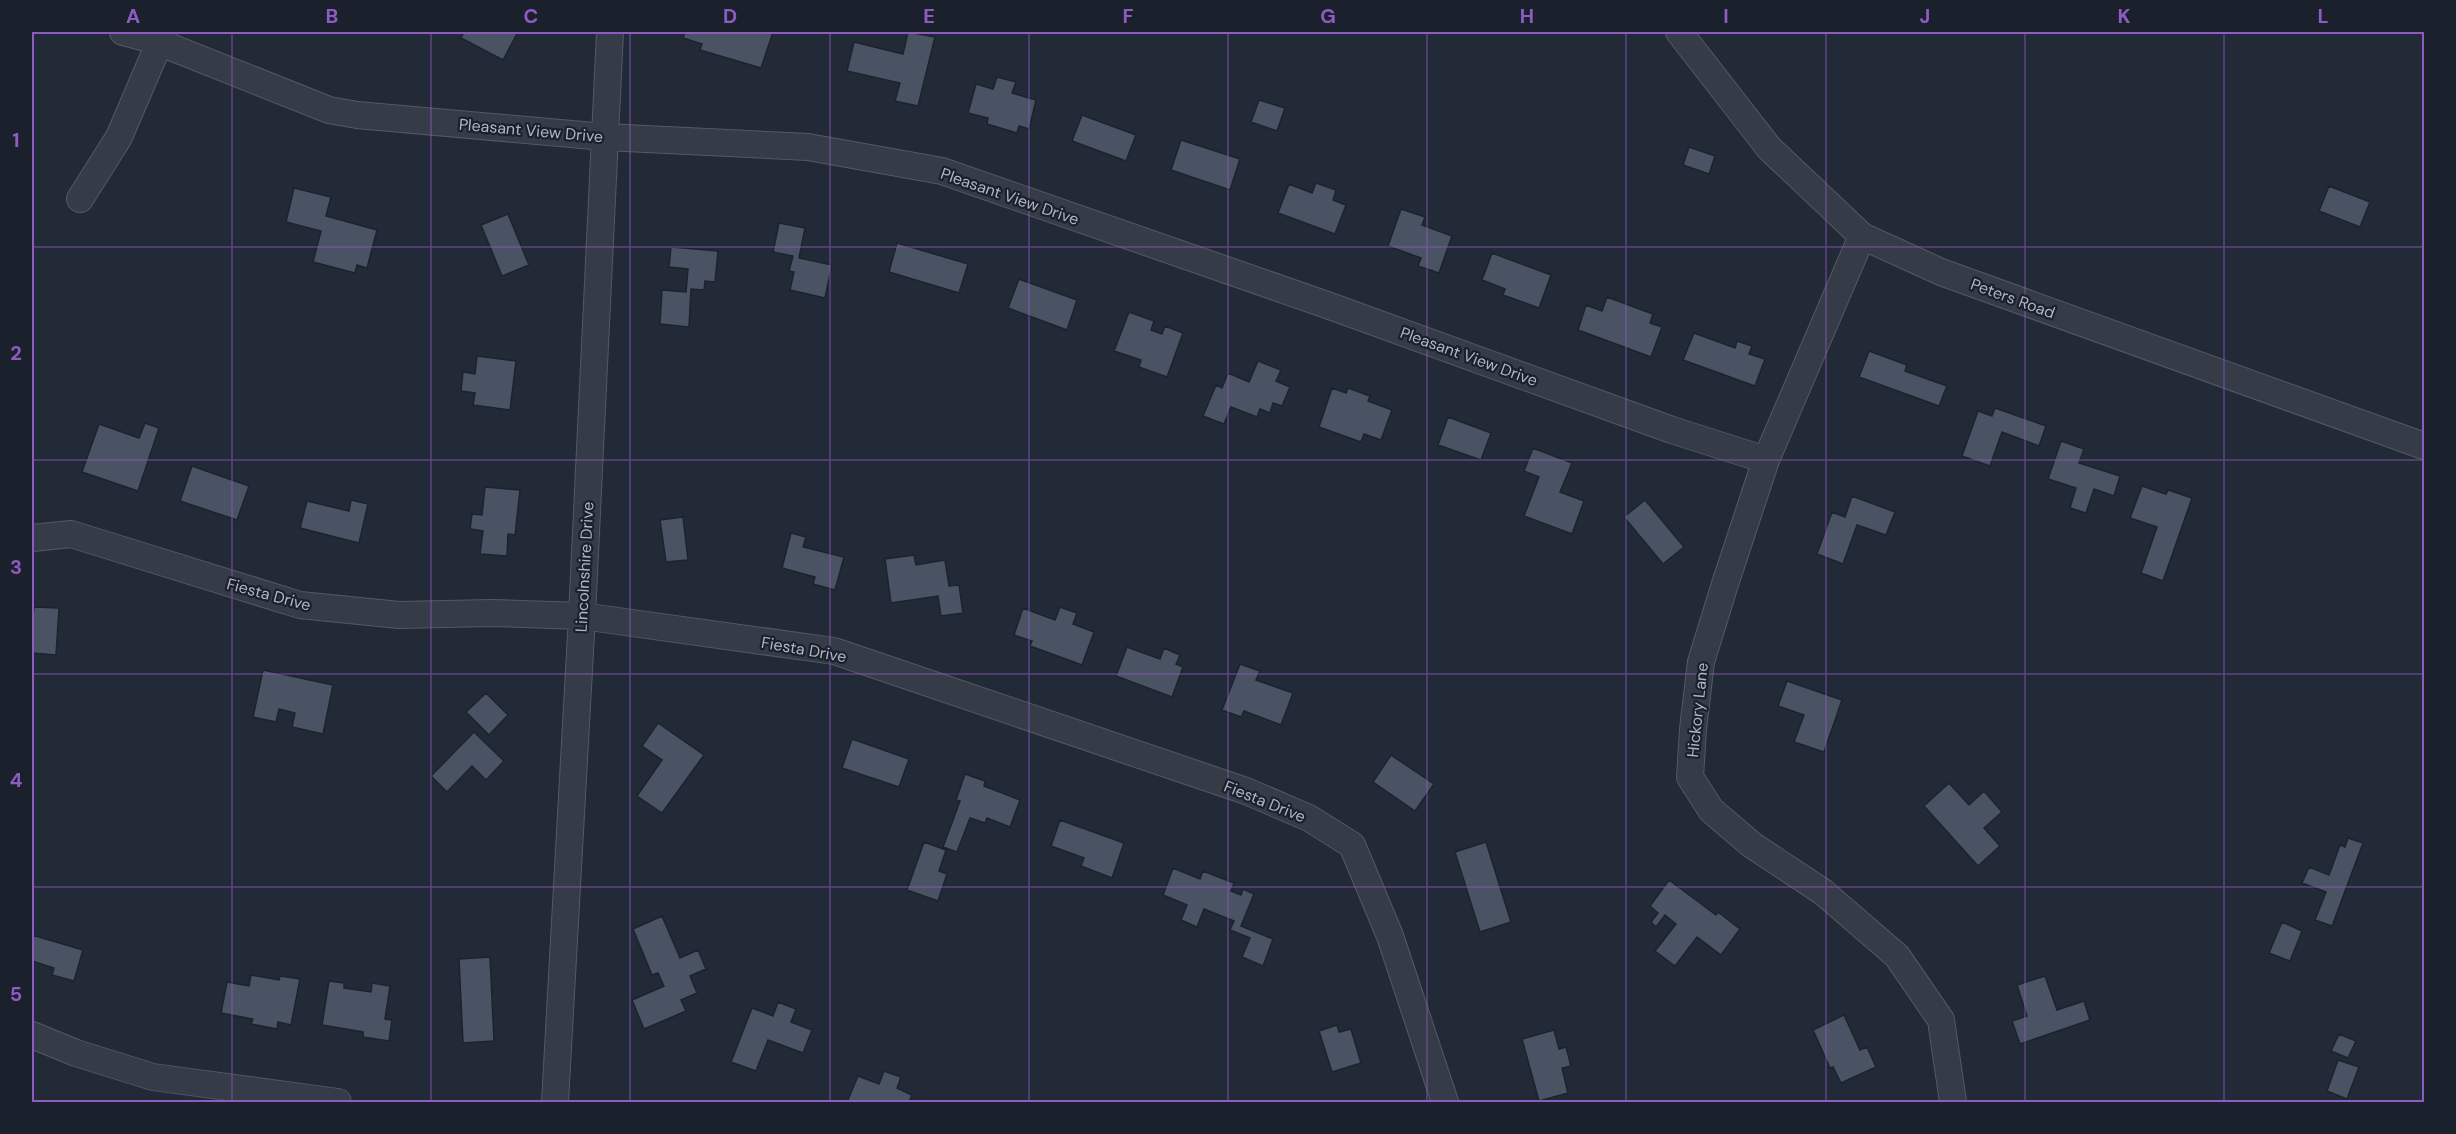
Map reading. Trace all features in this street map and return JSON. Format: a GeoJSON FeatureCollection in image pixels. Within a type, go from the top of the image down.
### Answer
{"type":"FeatureCollection","features":[{"type":"Feature","properties":{"kind":"street","name":"Pleasant View Drive"},"geometry":{"type":"LineString","coordinates":[[123,32],[162,37],[339,112],[357,116],[605,137],[808,147],[942,171],[1327,305],[1671,430],[1767,460]]}},
{"type":"Feature","properties":{"kind":"street","name":"Lincolnshire Drive"},"geometry":{"type":"LineString","coordinates":[[555,1102],[582,616],[610,32]]}},
{"type":"Feature","properties":{"kind":"street","name":"Peters Road"},"geometry":{"type":"LineString","coordinates":[[1680,32],[1769,148],[1862,236],[1941,272],[2424,446]]}},
{"type":"Feature","properties":{"kind":"street"},"geometry":{"type":"LineString","coordinates":[[80,199],[119,137],[162,37]]}},
{"type":"Feature","properties":{"kind":"street","name":"Hickory Lane"},"geometry":{"type":"LineString","coordinates":[[1862,236],[1767,460],[1701,662],[1690,777],[1712,810],[1752,845],[1823,892],[1897,956],[1941,1020],[1953,1102]]}},
{"type":"Feature","properties":{"kind":"street","name":"Fiesta Drive"},"geometry":{"type":"LineString","coordinates":[[32,538],[71,534],[300,605],[399,615],[492,613],[582,616],[834,651],[1246,791],[1309,818],[1352,845],[1390,936],[1445,1102]]}},
{"type":"Feature","properties":{"kind":"street"},"geometry":{"type":"LineString","coordinates":[[32,1035],[76,1053],[153,1077],[338,1102]]}},
{"type":"Feature","properties":{"kind":"building"},"geometry":{"type":"Polygon","coordinates":[[[464,32],[518,32],[503,60],[461,38],[464,32]]]}},
{"type":"Feature","properties":{"kind":"building"},"geometry":{"type":"Polygon","coordinates":[[[685,32],[773,32],[761,68],[700,50],[702,44],[683,38],[685,32]]]}},
{"type":"Feature","properties":{"kind":"building"},"geometry":{"type":"Polygon","coordinates":[[[908,32],[935,37],[918,106],[895,101],[900,83],[847,71],[854,42],[903,54],[908,32]]]}},
{"type":"Feature","properties":{"kind":"building"},"geometry":{"type":"Polygon","coordinates":[[[997,77],[1016,82],[1012,93],[1036,100],[1029,129],[1019,126],[1017,133],[987,124],[988,118],[968,113],[976,84],[993,89],[997,77]]]}},
{"type":"Feature","properties":{"kind":"building"},"geometry":{"type":"Polygon","coordinates":[[[1259,100],[1285,108],[1277,131],[1251,122],[1259,100]]]}},
{"type":"Feature","properties":{"kind":"building"},"geometry":{"type":"Polygon","coordinates":[[[1082,115],[1136,135],[1126,161],[1072,141],[1082,115]]]}},
{"type":"Feature","properties":{"kind":"building"},"geometry":{"type":"Polygon","coordinates":[[[1181,140],[1240,159],[1230,190],[1171,170],[1181,140]]]}},
{"type":"Feature","properties":{"kind":"building"},"geometry":{"type":"Polygon","coordinates":[[[1689,147],[1715,156],[1709,174],[1683,165],[1689,147]]]}},
{"type":"Feature","properties":{"kind":"building"},"geometry":{"type":"Polygon","coordinates":[[[1316,183],[1336,190],[1333,200],[1346,205],[1335,234],[1278,213],[1289,184],[1312,193],[1316,183]]]}},
{"type":"Feature","properties":{"kind":"building"},"geometry":{"type":"Polygon","coordinates":[[[2329,186],[2370,202],[2360,227],[2319,211],[2329,186]]]}},
{"type":"Feature","properties":{"kind":"building"},"geometry":{"type":"Polygon","coordinates":[[[294,188],[331,197],[326,216],[377,230],[367,268],[357,265],[355,273],[313,262],[321,231],[286,222],[294,188]]]}},
{"type":"Feature","properties":{"kind":"building"},"geometry":{"type":"Polygon","coordinates":[[[1401,209],[1425,217],[1422,225],[1452,236],[1439,273],[1418,266],[1421,258],[1388,246],[1401,209]]]}},
{"type":"Feature","properties":{"kind":"building"},"geometry":{"type":"Polygon","coordinates":[[[508,214],[529,265],[502,276],[481,225],[508,214]]]}},
{"type":"Feature","properties":{"kind":"building"},"geometry":{"type":"Polygon","coordinates":[[[779,223],[805,228],[799,258],[832,265],[825,298],[790,290],[794,272],[789,271],[793,256],[773,252],[779,223]]]}},
{"type":"Feature","properties":{"kind":"building"},"geometry":{"type":"Polygon","coordinates":[[[897,243],[968,264],[959,293],[889,272],[897,243]]]}},
{"type":"Feature","properties":{"kind":"building"},"geometry":{"type":"Polygon","coordinates":[[[671,247],[718,251],[715,282],[705,281],[704,290],[691,289],[689,327],[660,324],[662,290],[686,292],[688,269],[669,267],[671,247]]]}},
{"type":"Feature","properties":{"kind":"building"},"geometry":{"type":"Polygon","coordinates":[[[1492,253],[1551,275],[1539,308],[1503,295],[1505,289],[1482,280],[1492,253]]]}},
{"type":"Feature","properties":{"kind":"building"},"geometry":{"type":"Polygon","coordinates":[[[1019,279],[1077,300],[1067,330],[1008,308],[1019,279]]]}},
{"type":"Feature","properties":{"kind":"building"},"geometry":{"type":"Polygon","coordinates":[[[1607,297],[1653,314],[1650,323],[1662,327],[1651,357],[1578,330],[1586,305],[1602,311],[1607,297]]]}},
{"type":"Feature","properties":{"kind":"building"},"geometry":{"type":"Polygon","coordinates":[[[1129,312],[1154,321],[1151,330],[1162,334],[1165,326],[1183,333],[1167,377],[1139,367],[1141,360],[1114,351],[1129,312]]]}},
{"type":"Feature","properties":{"kind":"building"},"geometry":{"type":"Polygon","coordinates":[[[1694,333],[1735,348],[1737,341],[1752,346],[1749,354],[1765,359],[1755,386],[1683,360],[1694,333]]]}},
{"type":"Feature","properties":{"kind":"building"},"geometry":{"type":"Polygon","coordinates":[[[1869,351],[1907,365],[1905,371],[1947,386],[1939,406],[1859,377],[1869,351]]]}},
{"type":"Feature","properties":{"kind":"building"},"geometry":{"type":"Polygon","coordinates":[[[477,356],[516,361],[510,410],[473,405],[475,393],[461,391],[463,372],[475,374],[477,356]]]}},
{"type":"Feature","properties":{"kind":"building"},"geometry":{"type":"Polygon","coordinates":[[[1258,361],[1281,370],[1276,381],[1290,387],[1282,406],[1273,403],[1270,413],[1260,409],[1257,417],[1231,407],[1224,424],[1203,416],[1216,385],[1222,388],[1228,373],[1249,382],[1258,361]]]}},
{"type":"Feature","properties":{"kind":"building"},"geometry":{"type":"Polygon","coordinates":[[[1332,388],[1346,393],[1348,388],[1370,396],[1368,401],[1392,410],[1381,440],[1364,434],[1361,442],[1319,427],[1332,388]]]}},
{"type":"Feature","properties":{"kind":"building"},"geometry":{"type":"Polygon","coordinates":[[[1995,408],[2046,426],[2039,446],[2002,432],[1990,466],[1962,456],[1978,411],[1992,416],[1995,408]]]}},
{"type":"Feature","properties":{"kind":"building"},"geometry":{"type":"Polygon","coordinates":[[[1448,417],[1491,433],[1481,460],[1438,445],[1448,417]]]}},
{"type":"Feature","properties":{"kind":"building"},"geometry":{"type":"Polygon","coordinates":[[[145,423],[159,428],[138,491],[82,472],[99,424],[139,438],[145,423]]]}},
{"type":"Feature","properties":{"kind":"building"},"geometry":{"type":"Polygon","coordinates":[[[2061,441],[2084,449],[2079,463],[2120,476],[2114,496],[2094,489],[2086,513],[2070,508],[2076,488],[2048,479],[2061,441]]]}},
{"type":"Feature","properties":{"kind":"building"},"geometry":{"type":"Polygon","coordinates":[[[1533,448],[1572,463],[1560,492],[1584,501],[1572,534],[1524,516],[1539,477],[1524,471],[1533,448]]]}},
{"type":"Feature","properties":{"kind":"building"},"geometry":{"type":"Polygon","coordinates":[[[192,466],[249,486],[237,520],[180,501],[192,466]]]}},
{"type":"Feature","properties":{"kind":"building"},"geometry":{"type":"Polygon","coordinates":[[[2142,486],[2166,494],[2168,490],[2192,498],[2163,581],[2141,573],[2157,527],[2130,518],[2142,486]]]}},
{"type":"Feature","properties":{"kind":"building"},"geometry":{"type":"Polygon","coordinates":[[[485,487],[520,490],[515,535],[508,534],[507,556],[480,554],[483,531],[470,529],[472,514],[482,515],[485,487]]]}},
{"type":"Feature","properties":{"kind":"building"},"geometry":{"type":"Polygon","coordinates":[[[1852,496],[1895,512],[1886,535],[1857,525],[1843,564],[1817,554],[1832,512],[1845,517],[1852,496]]]}},
{"type":"Feature","properties":{"kind":"building"},"geometry":{"type":"Polygon","coordinates":[[[351,500],[368,504],[359,543],[300,528],[307,501],[349,511],[351,500]]]}},
{"type":"Feature","properties":{"kind":"building"},"geometry":{"type":"Polygon","coordinates":[[[1645,500],[1684,547],[1663,564],[1624,517],[1645,500]]]}},
{"type":"Feature","properties":{"kind":"building"},"geometry":{"type":"Polygon","coordinates":[[[683,517],[688,560],[666,562],[660,520],[683,517]]]}},
{"type":"Feature","properties":{"kind":"building"},"geometry":{"type":"Polygon","coordinates":[[[791,533],[806,537],[803,547],[844,557],[835,590],[813,584],[815,577],[782,568],[791,533]]]}},
{"type":"Feature","properties":{"kind":"building"},"geometry":{"type":"Polygon","coordinates":[[[914,555],[916,565],[945,560],[949,586],[959,585],[963,613],[941,616],[938,596],[891,603],[885,559],[914,555]]]}},
{"type":"Feature","properties":{"kind":"building"},"geometry":{"type":"Polygon","coordinates":[[[34,607],[59,608],[56,655],[32,653],[34,607]]]}},
{"type":"Feature","properties":{"kind":"building"},"geometry":{"type":"Polygon","coordinates":[[[1060,607],[1077,613],[1073,624],[1094,632],[1082,665],[1030,646],[1032,641],[1014,635],[1023,608],[1055,620],[1060,607]]]}},
{"type":"Feature","properties":{"kind":"building"},"geometry":{"type":"Polygon","coordinates":[[[1127,647],[1160,659],[1164,648],[1180,655],[1176,664],[1183,667],[1172,697],[1116,676],[1127,647]]]}},
{"type":"Feature","properties":{"kind":"building"},"geometry":{"type":"Polygon","coordinates":[[[1240,664],[1260,671],[1256,680],[1293,693],[1281,725],[1244,711],[1241,717],[1222,710],[1240,664]]]}},
{"type":"Feature","properties":{"kind":"building"},"geometry":{"type":"Polygon","coordinates":[[[263,670],[333,685],[323,734],[292,727],[295,713],[279,709],[276,722],[253,717],[263,670]]]}},
{"type":"Feature","properties":{"kind":"building"},"geometry":{"type":"Polygon","coordinates":[[[1787,681],[1842,700],[1824,752],[1794,742],[1804,715],[1778,706],[1787,681]]]}},
{"type":"Feature","properties":{"kind":"building"},"geometry":{"type":"Polygon","coordinates":[[[486,693],[508,715],[489,735],[466,712],[486,693]]]}},
{"type":"Feature","properties":{"kind":"building"},"geometry":{"type":"Polygon","coordinates":[[[658,723],[704,755],[662,813],[637,796],[662,760],[642,746],[658,723]]]}},
{"type":"Feature","properties":{"kind":"building"},"geometry":{"type":"Polygon","coordinates":[[[474,732],[504,761],[486,780],[472,766],[447,792],[431,776],[474,732]]]}},
{"type":"Feature","properties":{"kind":"building"},"geometry":{"type":"Polygon","coordinates":[[[852,739],[909,759],[899,787],[842,768],[852,739]]]}},
{"type":"Feature","properties":{"kind":"building"},"geometry":{"type":"Polygon","coordinates":[[[1391,755],[1434,784],[1415,811],[1373,782],[1391,755]]]}},
{"type":"Feature","properties":{"kind":"building"},"geometry":{"type":"Polygon","coordinates":[[[965,774],[985,781],[984,786],[1020,800],[1010,827],[987,818],[985,823],[970,818],[957,852],[943,847],[960,801],[956,800],[965,774]]]}},
{"type":"Feature","properties":{"kind":"building"},"geometry":{"type":"Polygon","coordinates":[[[1949,783],[1969,805],[1984,791],[2002,812],[1984,828],[2000,846],[1978,866],[1924,806],[1949,783]]]}},
{"type":"Feature","properties":{"kind":"building"},"geometry":{"type":"Polygon","coordinates":[[[1060,820],[1124,843],[1112,878],[1081,866],[1084,858],[1051,846],[1060,820]]]}},
{"type":"Feature","properties":{"kind":"building"},"geometry":{"type":"Polygon","coordinates":[[[2348,838],[2363,843],[2332,926],[2315,920],[2326,892],[2302,883],[2309,867],[2329,875],[2340,845],[2345,847],[2348,838]]]}},
{"type":"Feature","properties":{"kind":"building"},"geometry":{"type":"Polygon","coordinates":[[[924,842],[946,850],[939,871],[947,874],[938,901],[907,890],[924,842]]]}},
{"type":"Feature","properties":{"kind":"building"},"geometry":{"type":"Polygon","coordinates":[[[1486,842],[1511,922],[1480,932],[1455,852],[1486,842]]]}},
{"type":"Feature","properties":{"kind":"building"},"geometry":{"type":"Polygon","coordinates":[[[1173,868],[1200,879],[1203,871],[1234,883],[1231,891],[1241,895],[1243,889],[1254,894],[1241,926],[1273,939],[1263,966],[1242,957],[1250,938],[1230,930],[1234,921],[1204,909],[1197,927],[1181,920],[1187,905],[1163,895],[1173,868]]]}},
{"type":"Feature","properties":{"kind":"building"},"geometry":{"type":"Polygon","coordinates":[[[1669,880],[1716,915],[1718,912],[1740,929],[1721,955],[1697,937],[1675,966],[1655,951],[1676,924],[1665,915],[1656,927],[1651,922],[1658,913],[1650,906],[1669,880]]]}},
{"type":"Feature","properties":{"kind":"building"},"geometry":{"type":"Polygon","coordinates":[[[662,916],[680,958],[698,950],[706,969],[690,976],[697,993],[681,1000],[686,1011],[644,1029],[632,1000],[664,986],[658,973],[652,975],[633,929],[662,916]]]}},
{"type":"Feature","properties":{"kind":"building"},"geometry":{"type":"Polygon","coordinates":[[[2282,922],[2302,931],[2290,961],[2269,953],[2282,922]]]}},
{"type":"Feature","properties":{"kind":"building"},"geometry":{"type":"Polygon","coordinates":[[[32,935],[83,950],[74,981],[52,975],[54,968],[32,961],[32,935]]]}},
{"type":"Feature","properties":{"kind":"building"},"geometry":{"type":"Polygon","coordinates":[[[490,957],[494,1041],[463,1043],[459,959],[490,957]]]}},
{"type":"Feature","properties":{"kind":"building"},"geometry":{"type":"Polygon","coordinates":[[[251,975],[279,980],[280,976],[300,979],[291,1025],[278,1022],[277,1029],[251,1024],[253,1019],[221,1013],[227,982],[249,986],[251,975]]]}},
{"type":"Feature","properties":{"kind":"building"},"geometry":{"type":"Polygon","coordinates":[[[2045,976],[2057,1010],[2084,1001],[2090,1020],[2020,1044],[2012,1021],[2027,1016],[2017,985],[2045,976]]]}},
{"type":"Feature","properties":{"kind":"building"},"geometry":{"type":"Polygon","coordinates":[[[329,981],[344,983],[344,988],[371,992],[372,983],[390,986],[385,1019],[392,1020],[389,1041],[363,1037],[363,1032],[322,1025],[329,981]]]}},
{"type":"Feature","properties":{"kind":"building"},"geometry":{"type":"Polygon","coordinates":[[[778,1002],[796,1009],[791,1022],[812,1030],[803,1053],[768,1040],[756,1071],[731,1062],[752,1008],[773,1016],[778,1002]]]}},
{"type":"Feature","properties":{"kind":"building"},"geometry":{"type":"Polygon","coordinates":[[[1844,1015],[1860,1050],[1867,1047],[1876,1067],[1841,1083],[1833,1067],[1830,1068],[1813,1030],[1844,1015]]]}},
{"type":"Feature","properties":{"kind":"building"},"geometry":{"type":"Polygon","coordinates":[[[1337,1025],[1339,1032],[1351,1029],[1361,1063],[1332,1072],[1319,1031],[1337,1025]]]}},
{"type":"Feature","properties":{"kind":"building"},"geometry":{"type":"Polygon","coordinates":[[[1554,1030],[1559,1049],[1566,1047],[1571,1066],[1562,1068],[1568,1093],[1539,1101],[1522,1039],[1554,1030]]]}},
{"type":"Feature","properties":{"kind":"building"},"geometry":{"type":"Polygon","coordinates":[[[2339,1034],[2356,1041],[2348,1058],[2331,1051],[2339,1034]]]}},
{"type":"Feature","properties":{"kind":"building"},"geometry":{"type":"Polygon","coordinates":[[[2338,1060],[2359,1067],[2347,1099],[2327,1091],[2338,1060]]]}},
{"type":"Feature","properties":{"kind":"building"},"geometry":{"type":"Polygon","coordinates":[[[884,1071],[901,1077],[897,1088],[912,1095],[909,1102],[847,1102],[858,1076],[879,1084],[884,1071]]]}}]}
